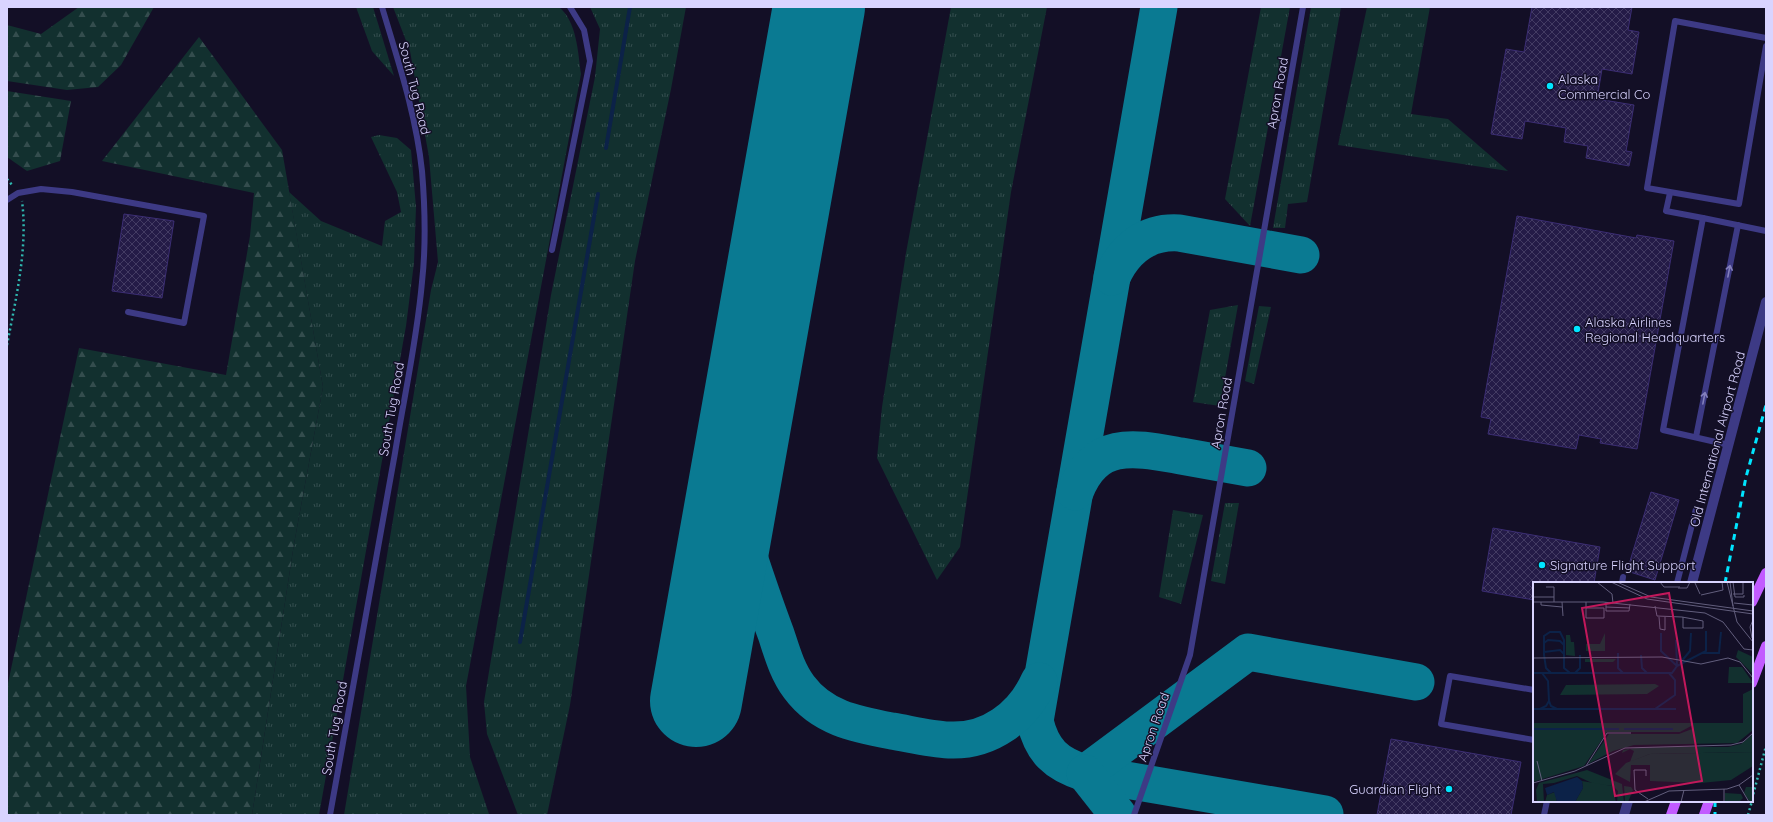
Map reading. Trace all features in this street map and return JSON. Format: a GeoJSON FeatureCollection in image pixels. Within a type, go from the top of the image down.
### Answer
{"type":"FeatureCollection","features":[{"type":"Feature","properties":{"kind":"main road"},"geometry":{"type":"LineString","coordinates":[[1753,600],[1766,573]]}},
{"type":"Feature","properties":{"kind":"main road"},"geometry":{"type":"LineString","coordinates":[[1753,680],[1766,646]]}},
{"type":"Feature","properties":{"kind":"main road"},"geometry":{"type":"LineString","coordinates":[[1671,815],[1676,802]]}},
{"type":"Feature","properties":{"kind":"main road"},"geometry":{"type":"LineString","coordinates":[[1704,815],[1709,802]]}},
{"type":"Feature","properties":{"kind":"street","name":"Old International Airport Road"},"geometry":{"type":"LineString","coordinates":[[1692,582],[1766,302]]}},
{"type":"Feature","properties":{"kind":"street"},"geometry":{"type":"LineString","coordinates":[[1624,815],[1628,802]]}},
{"type":"Feature","properties":{"kind":"lane","name":"South Tug Road"},"geometry":{"type":"LineString","coordinates":[[330,815],[418,319],[422,281],[424,223],[422,173],[418,143],[408,96],[382,7]]}},
{"type":"Feature","properties":{"kind":"lane"},"geometry":{"type":"LineString","coordinates":[[552,250],[590,61],[584,30],[570,7]]}},
{"type":"Feature","properties":{"kind":"lane","name":"Apron Road"},"geometry":{"type":"LineString","coordinates":[[1134,815],[1190,655],[1303,7]]}},
{"type":"Feature","properties":{"kind":"lane"},"geometry":{"type":"LineString","coordinates":[[1766,38],[1675,21],[1646,188],[1739,204],[1766,46]]}},
{"type":"Feature","properties":{"kind":"lane"},"geometry":{"type":"LineString","coordinates":[[7,200],[18,193],[41,189],[72,192],[204,216],[184,323],[128,312]]}},
{"type":"Feature","properties":{"kind":"lane"},"geometry":{"type":"LineString","coordinates":[[1670,193],[1666,211],[1766,231]]}},
{"type":"Feature","properties":{"kind":"lane"},"geometry":{"type":"LineString","coordinates":[[1703,218],[1663,430],[1729,444]]}},
{"type":"Feature","properties":{"kind":"lane"},"geometry":{"type":"LineString","coordinates":[[1696,437],[1738,225]]}},
{"type":"Feature","properties":{"kind":"lane"},"geometry":{"type":"LineString","coordinates":[[1677,582],[1696,509]]}},
{"type":"Feature","properties":{"kind":"lane"},"geometry":{"type":"LineString","coordinates":[[1533,690],[1450,676],[1441,724],[1533,740]]}},
{"type":"Feature","properties":{"kind":"lane"},"geometry":{"type":"LineString","coordinates":[[1544,815],[1547,802]]}},
{"type":"Feature","properties":{"kind":"path"},"geometry":{"type":"LineString","coordinates":[[7,179],[14,187]]}},
{"type":"Feature","properties":{"kind":"path"},"geometry":{"type":"LineString","coordinates":[[7,345],[22,253],[24,220],[21,199]]}},
{"type":"Feature","properties":{"kind":"path"},"geometry":{"type":"LineString","coordinates":[[1753,796],[1766,746]]}},
{"type":"Feature","properties":{"kind":"path"},"geometry":{"type":"LineString","coordinates":[[1748,815],[1751,802]]}},
{"type":"Feature","properties":{"kind":"green space"},"geometry":{"type":"Polygon","coordinates":[[[79,7],[154,7],[121,65],[98,87],[67,90],[7,81],[7,25],[41,34],[79,7]]]}},
{"type":"Feature","properties":{"kind":"green space"},"geometry":{"type":"Polygon","coordinates":[[[356,7],[373,7],[394,76],[372,51],[356,7]]]}},
{"type":"Feature","properties":{"kind":"green space"},"geometry":{"type":"Polygon","coordinates":[[[393,7],[559,7],[570,21],[576,38],[581,74],[466,686],[470,757],[489,814],[492,815],[344,815],[431,290],[438,262],[429,157],[410,51],[393,7]]]}},
{"type":"Feature","properties":{"kind":"green space"},"geometry":{"type":"Polygon","coordinates":[[[590,7],[686,7],[671,89],[635,261],[570,705],[547,815],[518,815],[487,734],[484,702],[551,295],[595,77],[600,29],[590,7]]]}},
{"type":"Feature","properties":{"kind":"green space"},"geometry":{"type":"Polygon","coordinates":[[[951,7],[1047,7],[1011,192],[960,547],[937,580],[877,458],[882,407],[906,253],[951,7]]]}},
{"type":"Feature","properties":{"kind":"green space"},"geometry":{"type":"Polygon","coordinates":[[[1261,7],[1290,7],[1250,226],[1225,199],[1261,7]]]}},
{"type":"Feature","properties":{"kind":"green space"},"geometry":{"type":"Polygon","coordinates":[[[1311,7],[1341,7],[1307,202],[1288,204],[1285,228],[1273,228],[1311,7]]]}},
{"type":"Feature","properties":{"kind":"green space"},"geometry":{"type":"Polygon","coordinates":[[[1367,7],[1430,7],[1411,114],[1448,119],[1508,171],[1338,145],[1367,7]]]}},
{"type":"Feature","properties":{"kind":"green space"},"geometry":{"type":"Polygon","coordinates":[[[199,37],[282,150],[323,387],[294,544],[252,815],[7,815],[7,688],[79,348],[226,375],[250,236],[254,193],[102,161],[199,37]]]}},
{"type":"Feature","properties":{"kind":"green space"},"geometry":{"type":"Polygon","coordinates":[[[7,91],[71,101],[60,161],[27,171],[7,157],[7,91]]]}},
{"type":"Feature","properties":{"kind":"green space"},"geometry":{"type":"Polygon","coordinates":[[[379,135],[397,138],[411,150],[416,207],[414,263],[406,326],[319,815],[252,815],[294,544],[323,387],[289,192],[321,221],[382,246],[385,221],[401,212],[397,192],[371,137],[379,135]]]}},
{"type":"Feature","properties":{"kind":"green space"},"geometry":{"type":"Polygon","coordinates":[[[1238,305],[1220,406],[1193,402],[1210,310],[1238,305]]]}},
{"type":"Feature","properties":{"kind":"green space"},"geometry":{"type":"Polygon","coordinates":[[[1259,306],[1271,307],[1254,384],[1245,381],[1259,306]]]}},
{"type":"Feature","properties":{"kind":"green space"},"geometry":{"type":"Polygon","coordinates":[[[1225,503],[1239,503],[1225,584],[1211,581],[1225,503]]]}},
{"type":"Feature","properties":{"kind":"green space"},"geometry":{"type":"Polygon","coordinates":[[[1173,510],[1203,515],[1181,604],[1159,597],[1173,510]]]}},
{"type":"Feature","properties":{"kind":"building","name":"Alaska Commercial Co"},"geometry":{"type":"Polygon","coordinates":[[[1532,7],[1632,7],[1628,30],[1639,32],[1632,74],[1602,69],[1597,99],[1634,105],[1626,151],[1632,152],[1629,166],[1586,158],[1588,146],[1564,142],[1566,128],[1525,121],[1522,139],[1491,134],[1506,49],[1524,52],[1532,7]]]}},
{"type":"Feature","properties":{"kind":"building"},"geometry":{"type":"Polygon","coordinates":[[[124,214],[174,221],[162,298],[112,291],[124,214]]]}},
{"type":"Feature","properties":{"kind":"building","name":"Alaska Airlines Regional Headquarters"},"geometry":{"type":"Polygon","coordinates":[[[1517,216],[1636,238],[1637,235],[1674,241],[1637,449],[1600,443],[1601,439],[1579,435],[1576,449],[1488,434],[1491,419],[1481,417],[1517,216]]]}},
{"type":"Feature","properties":{"kind":"building"},"geometry":{"type":"Polygon","coordinates":[[[1651,492],[1679,500],[1655,580],[1627,571],[1651,492]]]}},
{"type":"Feature","properties":{"kind":"building","name":"Signature Flight Support"},"geometry":{"type":"Polygon","coordinates":[[[1493,528],[1600,547],[1594,582],[1533,582],[1533,600],[1482,591],[1493,528]]]}},
{"type":"Feature","properties":{"kind":"building","name":"Guardian Flight"},"geometry":{"type":"Polygon","coordinates":[[[1391,739],[1521,762],[1511,815],[1377,815],[1391,739]]]}},
{"type":"Feature","properties":{"kind":"waterway"},"geometry":{"type":"LineString","coordinates":[[606,148],[630,7]]}},
{"type":"Feature","properties":{"kind":"waterway"},"geometry":{"type":"LineString","coordinates":[[520,642],[598,194]]}},
{"type":"Feature","properties":{"kind":"taxiway"},"geometry":{"type":"LineString","coordinates":[[1159,7],[1035,721],[1042,741],[1052,755],[1058,761],[1085,773],[1325,814]]}},
{"type":"Feature","properties":{"kind":"taxiway"},"geometry":{"type":"LineString","coordinates":[[1112,277],[1123,258],[1138,243],[1147,238],[1167,233],[1179,233],[1301,255]]}},
{"type":"Feature","properties":{"kind":"taxiway"},"geometry":{"type":"LineString","coordinates":[[1075,492],[1084,475],[1094,462],[1106,455],[1119,451],[1133,450],[1164,453],[1248,468]]}},
{"type":"Feature","properties":{"kind":"taxiway"},"geometry":{"type":"LineString","coordinates":[[732,505],[788,668],[795,681],[808,698],[829,713],[865,726],[935,739],[964,740],[978,737],[1003,725],[1024,706],[1039,681]]}},
{"type":"Feature","properties":{"kind":"taxiway"},"geometry":{"type":"LineString","coordinates":[[1085,773],[1248,652],[1416,682]]}},
{"type":"Feature","properties":{"kind":"taxiway"},"geometry":{"type":"LineString","coordinates":[[1085,773],[1118,815]]}},
{"type":"Feature","properties":{"kind":"runway"},"geometry":{"type":"LineString","coordinates":[[696,701],[819,7]]}},
{"type":"Feature","properties":{"kind":"railway"},"geometry":{"type":"LineString","coordinates":[[1725,582],[1746,477],[1766,405]]}},
{"type":"Feature","properties":{"kind":"railway"},"geometry":{"type":"LineString","coordinates":[[1715,802],[1715,815]]}},
{"type":"Feature","properties":{"kind":"place","name":"Alaska Commercial Co"},"geometry":{"type":"Point","coordinates":[1550,86]}},
{"type":"Feature","properties":{"kind":"place","name":"Alaska Airlines Regional Headquarters"},"geometry":{"type":"Point","coordinates":[1577,329]}},
{"type":"Feature","properties":{"kind":"place","name":"Signature Flight Support"},"geometry":{"type":"Point","coordinates":[1542,565]}},
{"type":"Feature","properties":{"kind":"place","name":"Guardian Flight"},"geometry":{"type":"Point","coordinates":[1449,789]}}]}
